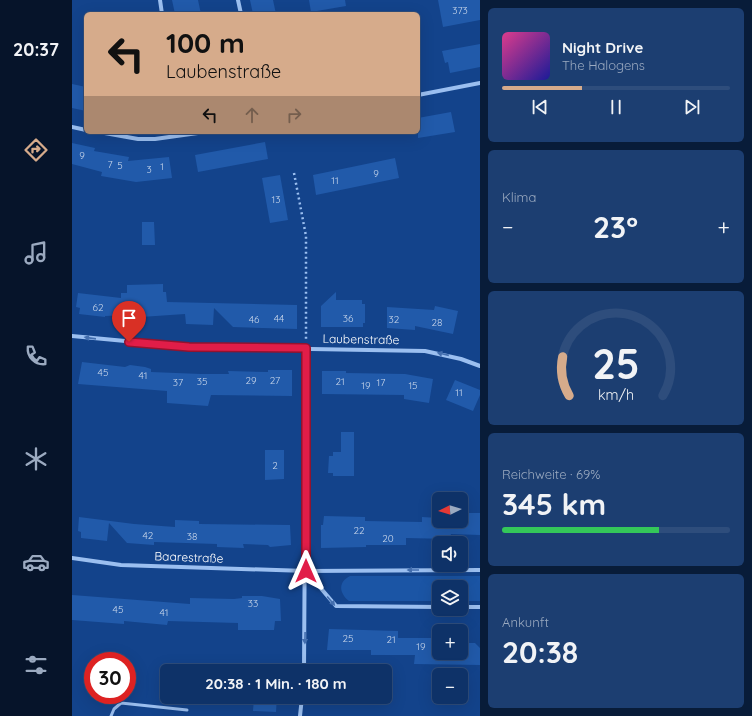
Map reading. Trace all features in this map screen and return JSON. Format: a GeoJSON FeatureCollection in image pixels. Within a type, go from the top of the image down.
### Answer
{"type":"FeatureCollection","features":[{"type":"Feature","properties":{"kind":"street"},"geometry":{"type":"LineString","coordinates":[[160,0],[162,12]]}},
{"type":"Feature","properties":{"kind":"street"},"geometry":{"type":"LineString","coordinates":[[238,0],[241,12]]}},
{"type":"Feature","properties":{"kind":"street"},"geometry":{"type":"LineString","coordinates":[[420,94],[480,83]]}},
{"type":"Feature","properties":{"kind":"street"},"geometry":{"type":"LineString","coordinates":[[72,127],[84,130]]}},
{"type":"Feature","properties":{"kind":"street"},"geometry":{"type":"LineString","coordinates":[[110,134],[138,139],[183,134]]}},
{"type":"Feature","properties":{"kind":"street","name":"Laubenstraße"},"geometry":{"type":"LineString","coordinates":[[72,336],[189,347],[425,351],[461,359],[480,366]]}},
{"type":"Feature","properties":{"kind":"street"},"geometry":{"type":"LineString","coordinates":[[304,664],[306,571],[306,348]]}},
{"type":"Feature","properties":{"kind":"street","name":"Baarestraße"},"geometry":{"type":"LineString","coordinates":[[72,558],[121,565],[306,571],[480,570]]}},
{"type":"Feature","properties":{"kind":"street"},"geometry":{"type":"LineString","coordinates":[[306,571],[336,606],[432,607]]}},
{"type":"Feature","properties":{"kind":"street"},"geometry":{"type":"LineString","coordinates":[[468,607],[480,607]]}},
{"type":"Feature","properties":{"kind":"street"},"geometry":{"type":"LineString","coordinates":[[300,716],[301,704]]}},
{"type":"Feature","properties":{"kind":"lane"},"geometry":{"type":"LineString","coordinates":[[111,716],[114,709],[121,703],[187,710]]}},
{"type":"Feature","properties":{"kind":"path"},"geometry":{"type":"LineString","coordinates":[[294,173],[306,236],[306,348]]}},
{"type":"Feature","properties":{"kind":"shaded area"},"geometry":{"type":"Polygon","coordinates":[[[350,576],[480,576],[480,601],[468,601],[468,580],[432,580],[432,601],[349,601],[343,595],[341,588],[343,581],[350,576]]]}},
{"type":"Feature","properties":{"kind":"building"},"geometry":{"type":"Polygon","coordinates":[[[172,0],[198,0],[201,12],[175,12],[172,0]]]}},
{"type":"Feature","properties":{"kind":"building"},"geometry":{"type":"Polygon","coordinates":[[[250,0],[273,0],[276,12],[253,12],[250,0]]]}},
{"type":"Feature","properties":{"kind":"building"},"geometry":{"type":"Polygon","coordinates":[[[309,0],[345,0],[346,6],[311,12],[309,0]]]}},
{"type":"Feature","properties":{"kind":"building"},"geometry":{"type":"Polygon","coordinates":[[[438,0],[480,0],[480,20],[443,27],[438,0]]]}},
{"type":"Feature","properties":{"kind":"building"},"geometry":{"type":"Polygon","coordinates":[[[480,44],[480,67],[450,73],[448,62],[445,63],[442,51],[480,44]]]}},
{"type":"Feature","properties":{"kind":"building"},"geometry":{"type":"Polygon","coordinates":[[[72,84],[84,87],[84,111],[72,108],[72,84]]]}},
{"type":"Feature","properties":{"kind":"building"},"geometry":{"type":"Polygon","coordinates":[[[451,112],[455,132],[418,138],[418,134],[420,134],[420,118],[451,112]]]}},
{"type":"Feature","properties":{"kind":"building"},"geometry":{"type":"Polygon","coordinates":[[[265,142],[268,159],[198,172],[195,155],[265,142]]]}},
{"type":"Feature","properties":{"kind":"building"},"geometry":{"type":"Polygon","coordinates":[[[72,143],[95,148],[94,151],[129,157],[128,161],[169,157],[172,178],[136,182],[101,176],[102,172],[72,164],[72,143]]]}},
{"type":"Feature","properties":{"kind":"building"},"geometry":{"type":"Polygon","coordinates":[[[395,158],[399,178],[316,195],[313,175],[395,158]]]}},
{"type":"Feature","properties":{"kind":"building"},"geometry":{"type":"Polygon","coordinates":[[[280,175],[288,220],[270,223],[262,178],[280,175]]]}},
{"type":"Feature","properties":{"kind":"building"},"geometry":{"type":"Polygon","coordinates":[[[142,222],[154,222],[155,245],[142,245],[142,222]]]}},
{"type":"Feature","properties":{"kind":"building"},"geometry":{"type":"Polygon","coordinates":[[[163,284],[163,292],[166,292],[167,302],[297,305],[297,329],[233,327],[214,308],[213,325],[186,324],[185,314],[141,317],[130,315],[105,317],[79,314],[80,308],[76,307],[78,293],[121,298],[121,293],[127,293],[127,285],[163,284]]]}},
{"type":"Feature","properties":{"kind":"building"},"geometry":{"type":"Polygon","coordinates":[[[336,292],[336,300],[362,300],[362,304],[365,304],[365,323],[363,323],[363,327],[321,327],[321,306],[336,292]]]}},
{"type":"Feature","properties":{"kind":"building"},"geometry":{"type":"Polygon","coordinates":[[[435,306],[458,311],[453,334],[415,326],[415,330],[387,328],[387,307],[434,310],[435,306]]]}},
{"type":"Feature","properties":{"kind":"building"},"geometry":{"type":"Polygon","coordinates":[[[82,362],[125,367],[130,365],[145,367],[151,369],[151,372],[201,374],[229,374],[228,371],[268,372],[268,370],[292,370],[292,396],[211,395],[208,406],[167,403],[167,391],[78,384],[82,362]]]}},
{"type":"Feature","properties":{"kind":"building"},"geometry":{"type":"Polygon","coordinates":[[[322,371],[405,374],[433,379],[429,403],[404,399],[404,395],[322,394],[322,371]]]}},
{"type":"Feature","properties":{"kind":"building"},"geometry":{"type":"Polygon","coordinates":[[[455,380],[480,390],[480,395],[473,411],[446,400],[455,380]]]}},
{"type":"Feature","properties":{"kind":"building"},"geometry":{"type":"Polygon","coordinates":[[[341,432],[354,432],[354,476],[333,476],[333,473],[328,473],[329,456],[333,456],[333,452],[341,452],[341,432]]]}},
{"type":"Feature","properties":{"kind":"building"},"geometry":{"type":"Polygon","coordinates":[[[265,450],[284,450],[284,479],[265,480],[265,450]]]}},
{"type":"Feature","properties":{"kind":"building"},"geometry":{"type":"Polygon","coordinates":[[[468,513],[480,513],[480,535],[451,534],[451,536],[432,536],[432,539],[406,538],[406,545],[366,545],[366,547],[321,548],[321,525],[323,525],[324,516],[365,517],[365,521],[422,522],[422,517],[432,518],[432,528],[468,528],[468,513]]]}},
{"type":"Feature","properties":{"kind":"building"},"geometry":{"type":"Polygon","coordinates":[[[79,517],[134,524],[175,527],[175,520],[199,521],[199,524],[290,525],[291,545],[270,547],[268,545],[243,544],[244,548],[217,547],[217,544],[154,542],[154,545],[127,543],[109,523],[107,541],[81,538],[81,532],[78,531],[79,517]]]}},
{"type":"Feature","properties":{"kind":"building"},"geometry":{"type":"Polygon","coordinates":[[[72,595],[190,604],[190,598],[234,599],[242,598],[242,596],[262,596],[280,599],[281,621],[275,621],[274,630],[238,630],[238,623],[168,621],[167,625],[124,621],[124,624],[72,620],[72,595]]]}},
{"type":"Feature","properties":{"kind":"building"},"geometry":{"type":"Polygon","coordinates":[[[329,629],[398,631],[398,638],[432,638],[432,660],[468,660],[468,643],[475,643],[480,648],[480,665],[414,664],[415,655],[371,655],[371,650],[327,650],[329,629]]]}},
{"type":"Feature","properties":{"kind":"building"},"geometry":{"type":"Polygon","coordinates":[[[254,704],[277,704],[276,712],[253,711],[254,704]]]}},
{"type":"Feature","properties":{"kind":"route"},"geometry":{"type":"LineString","coordinates":[[129,342],[189,347],[306,348],[306,571]]}}]}
